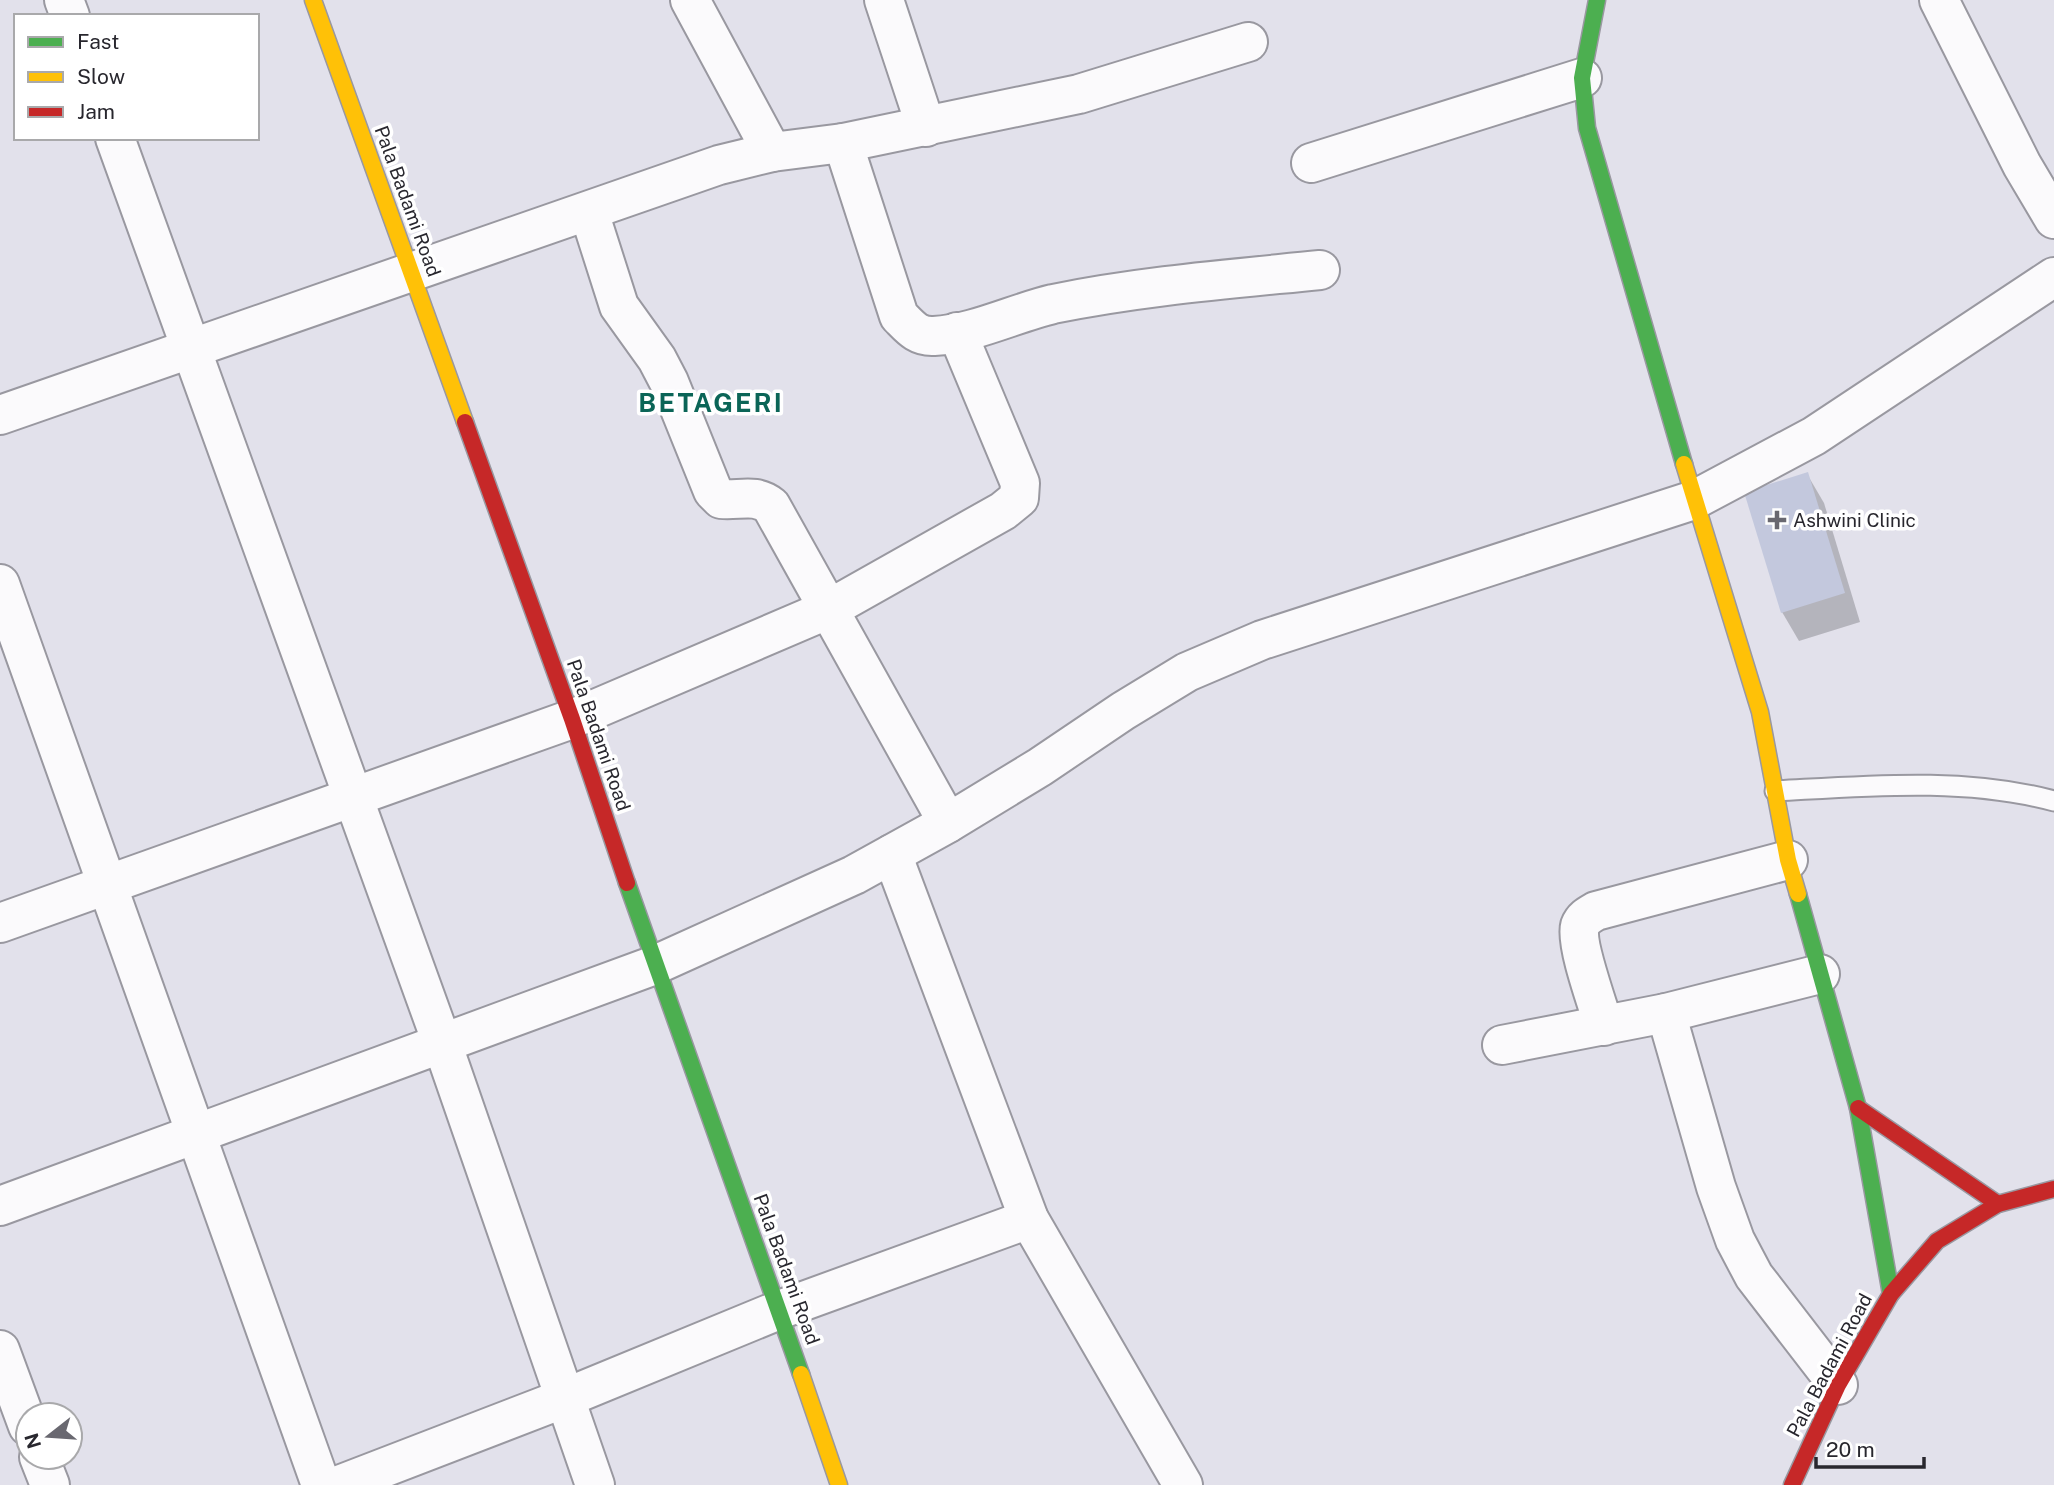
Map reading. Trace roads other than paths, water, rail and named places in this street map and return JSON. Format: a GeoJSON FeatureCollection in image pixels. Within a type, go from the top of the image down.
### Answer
{"type":"FeatureCollection","features":[{"type":"Feature","properties":{"kind":"main road","name":"Pala Badami Road"},"geometry":{"type":"LineString","coordinates":[[313,0],[572,719],[655,965],[839,1485]]}},
{"type":"Feature","properties":{"kind":"main road"},"geometry":{"type":"LineString","coordinates":[[1597,0],[1582,78],[1587,128],[1694,500],[1760,712],[1788,860],[1858,1108],[1891,1294]]}},
{"type":"Feature","properties":{"kind":"main road"},"geometry":{"type":"LineString","coordinates":[[1858,1108],[1998,1204]]}},
{"type":"Feature","properties":{"kind":"main road","name":"Pala Badami Road"},"geometry":{"type":"LineString","coordinates":[[1791,1485],[1838,1385],[1891,1294],[1937,1241],[1998,1204],[2054,1189]]}},
{"type":"Feature","properties":{"kind":"street"},"geometry":{"type":"LineString","coordinates":[[690,0],[772,152]]}},
{"type":"Feature","properties":{"kind":"street"},"geometry":{"type":"LineString","coordinates":[[884,0],[926,127]]}},
{"type":"Feature","properties":{"kind":"street"},"geometry":{"type":"LineString","coordinates":[[1939,0],[2022,165],[2054,219]]}},
{"type":"Feature","properties":{"kind":"street"},"geometry":{"type":"LineString","coordinates":[[0,415],[719,165],[772,152],[843,143],[926,127],[1079,94],[1248,42]]}},
{"type":"Feature","properties":{"kind":"street"},"geometry":{"type":"LineString","coordinates":[[1311,163],[1582,78]]}},
{"type":"Feature","properties":{"kind":"street"},"geometry":{"type":"LineString","coordinates":[[116,140],[442,1043],[595,1485]]}},
{"type":"Feature","properties":{"kind":"street"},"geometry":{"type":"LineString","coordinates":[[843,143],[899,316],[916,334],[933,336],[957,332],[1052,304],[1125,292],[1320,270]]}},
{"type":"Feature","properties":{"kind":"street"},"geometry":{"type":"LineString","coordinates":[[589,212],[619,306],[670,382],[713,491],[721,499],[753,497],[771,506],[948,823]]}},
{"type":"Feature","properties":{"kind":"street"},"geometry":{"type":"LineString","coordinates":[[0,1206],[655,965],[854,875],[948,823],[1040,767],[1123,710],[1187,672],[1262,640],[1694,500],[1814,436],[2054,276]]}},
{"type":"Feature","properties":{"kind":"street"},"geometry":{"type":"LineString","coordinates":[[0,923],[572,719],[829,609],[1003,511],[1019,498],[1020,483],[957,332]]}},
{"type":"Feature","properties":{"kind":"street"},"geometry":{"type":"LineString","coordinates":[[0,584],[321,1485]]}},
{"type":"Feature","properties":{"kind":"street"},"geometry":{"type":"LineString","coordinates":[[892,854],[1030,1219],[1183,1485]]}},
{"type":"Feature","properties":{"kind":"street"},"geometry":{"type":"LineString","coordinates":[[1604,1026],[1581,945],[1579,929],[1584,918],[1596,911],[1788,860]]}},
{"type":"Feature","properties":{"kind":"street"},"geometry":{"type":"LineString","coordinates":[[1502,1045],[1666,1013],[1820,974]]}},
{"type":"Feature","properties":{"kind":"street"},"geometry":{"type":"LineString","coordinates":[[1666,1013],[1716,1187],[1735,1240],[1754,1276],[1838,1385]]}},
{"type":"Feature","properties":{"kind":"street"},"geometry":{"type":"LineString","coordinates":[[339,1485],[565,1398],[779,1310],[1030,1219]]}},
{"type":"Feature","properties":{"kind":"street"},"geometry":{"type":"LineString","coordinates":[[0,1350],[19,1401]]}},
{"type":"Feature","properties":{"kind":"lane"},"geometry":{"type":"LineString","coordinates":[[1775,791],[1870,786],[1958,786],[2033,795],[2054,801]]}},
{"type":"Feature","properties":{"kind":"place","name":"Ashwini Clinic"},"geometry":{"type":"Point","coordinates":[1777,520]}},
{"type":"Feature","properties":{"kind":"district","name":"BETAGERI"},"geometry":{"type":"Point","coordinates":[711,402]}}]}
